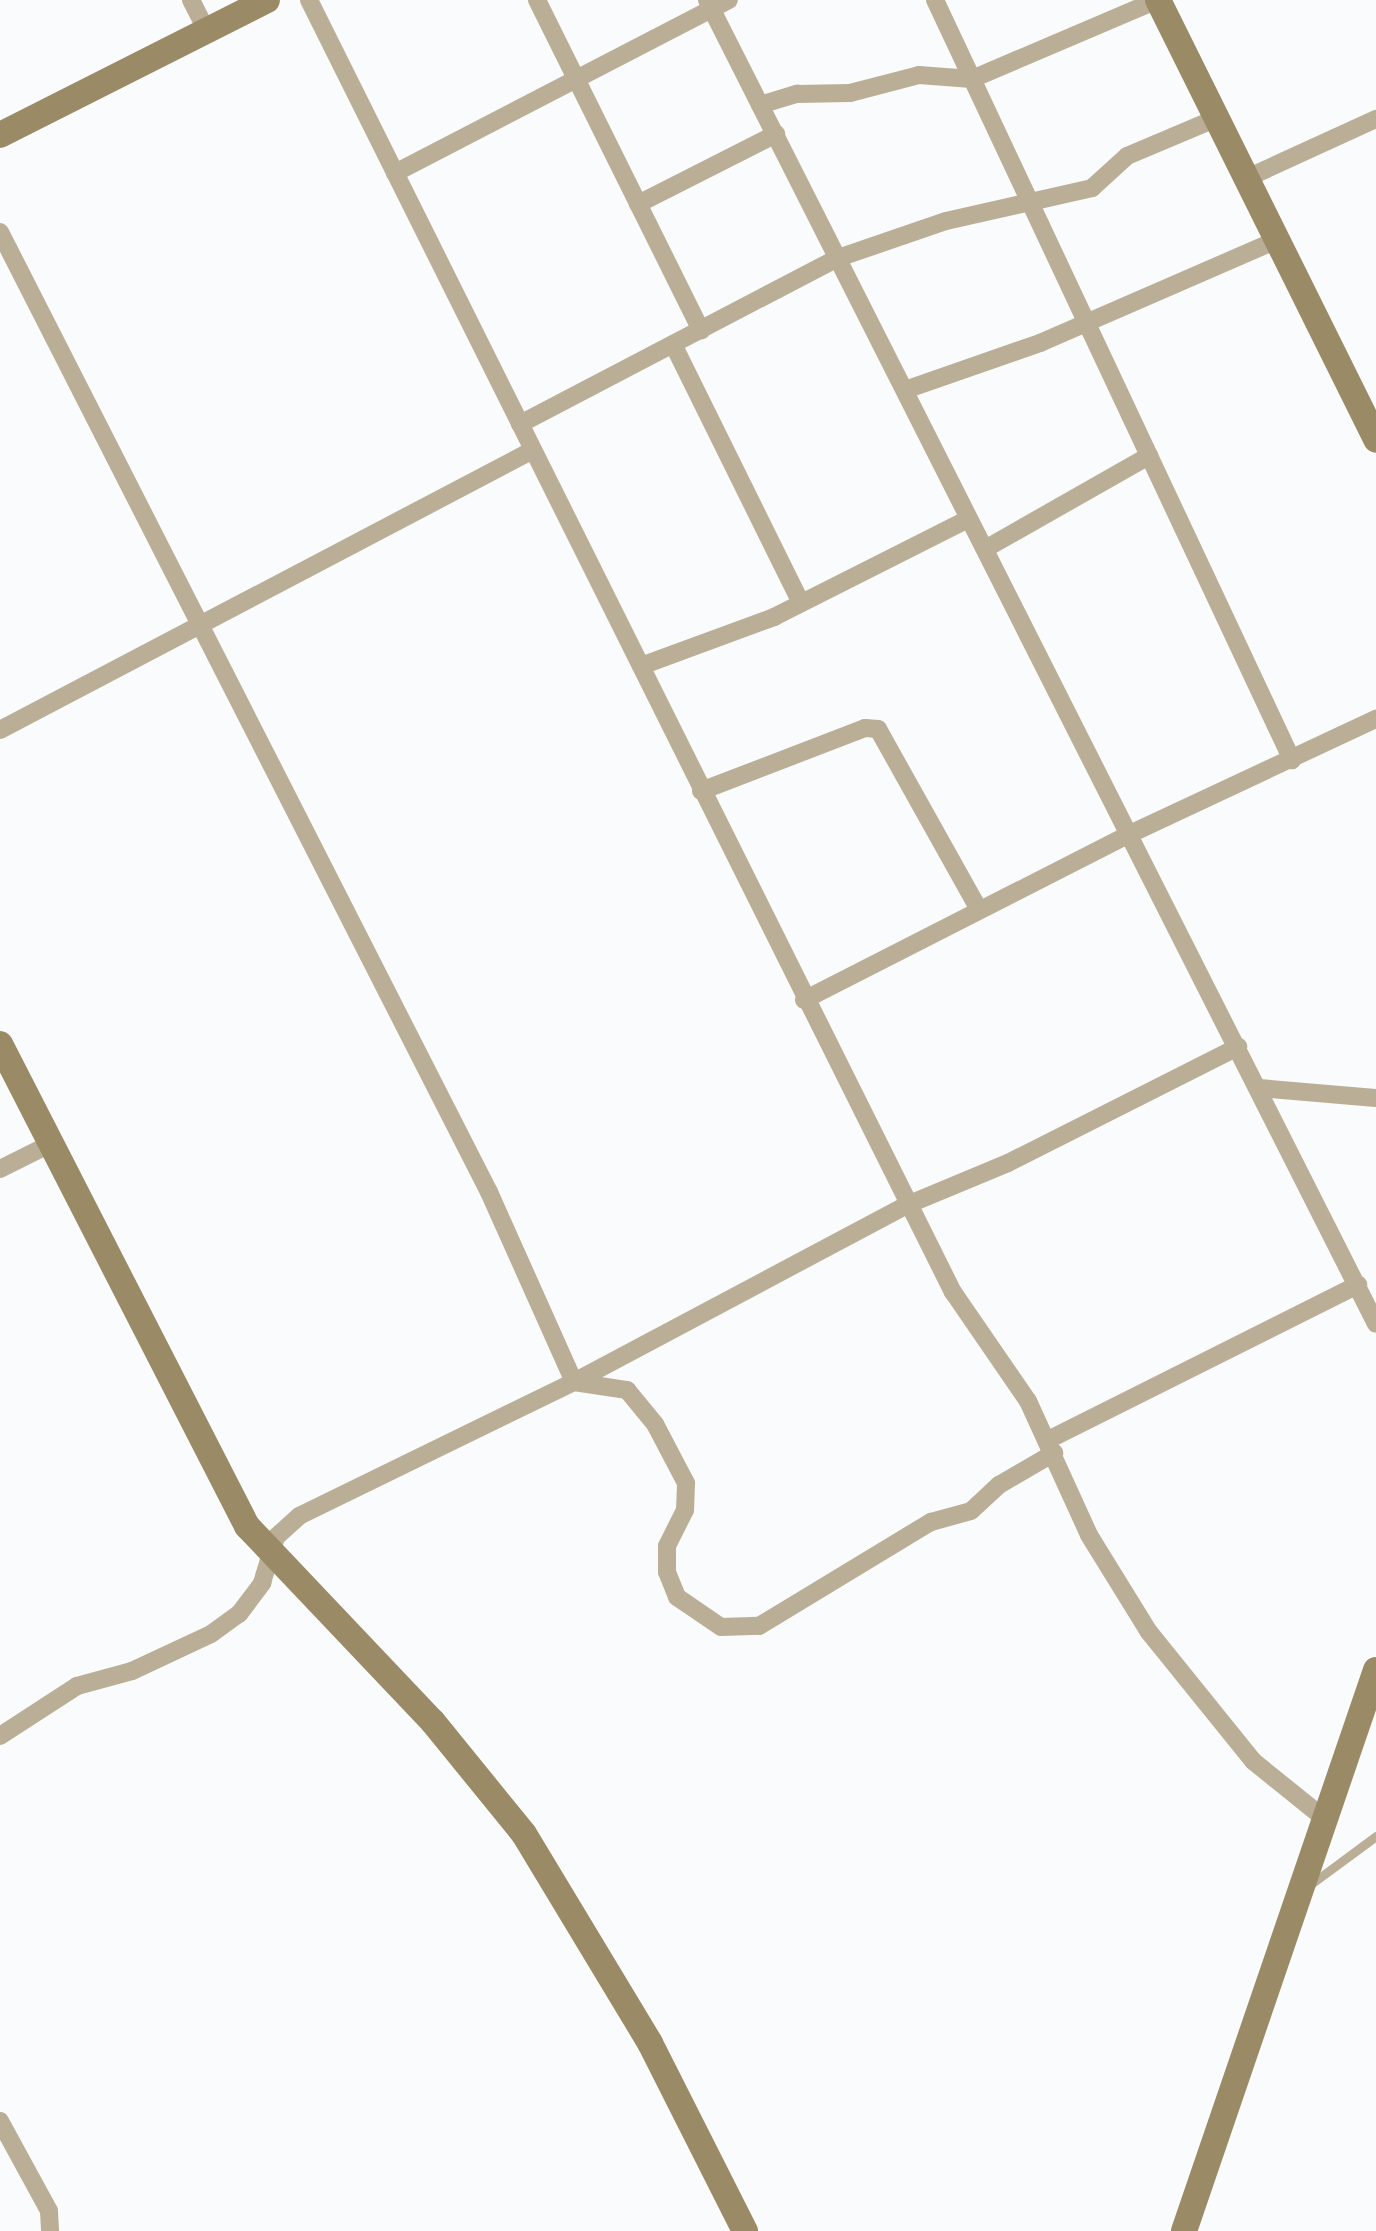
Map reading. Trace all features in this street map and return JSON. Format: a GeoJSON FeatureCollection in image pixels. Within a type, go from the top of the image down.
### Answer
{"type":"FeatureCollection","features":[{"type":"Feature","properties":{"kind":"street"},"geometry":{"type":"LineString","coordinates":[[191,0],[207,31]]}},
{"type":"Feature","properties":{"kind":"street"},"geometry":{"type":"LineString","coordinates":[[0,135],[267,0]]}},
{"type":"Feature","properties":{"kind":"street"},"geometry":{"type":"LineString","coordinates":[[309,0],[804,1000],[953,1292],[1051,1447],[1089,1535],[1149,1632],[1253,1761],[1325,1819]]}},
{"type":"Feature","properties":{"kind":"street"},"geometry":{"type":"LineString","coordinates":[[537,0],[701,330]]}},
{"type":"Feature","properties":{"kind":"street"},"geometry":{"type":"LineString","coordinates":[[395,173],[576,78],[709,3],[729,0]]}},
{"type":"Feature","properties":{"kind":"street"},"geometry":{"type":"LineString","coordinates":[[935,0],[1292,760]]}},
{"type":"Feature","properties":{"kind":"street"},"geometry":{"type":"LineString","coordinates":[[760,105],[929,74],[972,79],[1157,0],[1376,439]]}},
{"type":"Feature","properties":{"kind":"street"},"geometry":{"type":"LineString","coordinates":[[709,3],[1376,1324]]}},
{"type":"Feature","properties":{"kind":"street"},"geometry":{"type":"LineString","coordinates":[[520,424],[838,258],[1029,200],[1092,188],[1127,156],[1217,118]]}},
{"type":"Feature","properties":{"kind":"street"},"geometry":{"type":"LineString","coordinates":[[1247,178],[1376,119]]}},
{"type":"Feature","properties":{"kind":"street"},"geometry":{"type":"LineString","coordinates":[[638,204],[776,134]]}},
{"type":"Feature","properties":{"kind":"street"},"geometry":{"type":"LineString","coordinates":[[0,232],[489,1192],[574,1382]]}},
{"type":"Feature","properties":{"kind":"street"},"geometry":{"type":"LineString","coordinates":[[905,390],[1087,323],[1277,240]]}},
{"type":"Feature","properties":{"kind":"street"},"geometry":{"type":"LineString","coordinates":[[673,344],[800,601]]}},
{"type":"Feature","properties":{"kind":"street"},"geometry":{"type":"LineString","coordinates":[[0,730],[533,450]]}},
{"type":"Feature","properties":{"kind":"street"},"geometry":{"type":"LineString","coordinates":[[985,549],[1149,456]]}},
{"type":"Feature","properties":{"kind":"street"},"geometry":{"type":"LineString","coordinates":[[641,666],[743,630],[968,519]]}},
{"type":"Feature","properties":{"kind":"street"},"geometry":{"type":"LineString","coordinates":[[804,1000],[1130,834],[1376,719]]}},
{"type":"Feature","properties":{"kind":"street"},"geometry":{"type":"LineString","coordinates":[[701,791],[858,730],[878,729],[979,910]]}},
{"type":"Feature","properties":{"kind":"street"},"geometry":{"type":"LineString","coordinates":[[0,1044],[238,1511],[269,1552],[433,1722],[524,1834],[650,2043],[745,2231]]}},
{"type":"Feature","properties":{"kind":"street"},"geometry":{"type":"LineString","coordinates":[[0,1736],[77,1686],[132,1671],[211,1634],[239,1614],[262,1583],[269,1552],[299,1516],[574,1382],[907,1205],[1008,1163],[1238,1047]]}},
{"type":"Feature","properties":{"kind":"street"},"geometry":{"type":"LineString","coordinates":[[1259,1088],[1376,1098]]}},
{"type":"Feature","properties":{"kind":"street"},"geometry":{"type":"LineString","coordinates":[[0,1169],[50,1144]]}},
{"type":"Feature","properties":{"kind":"street"},"geometry":{"type":"LineString","coordinates":[[574,1382],[617,1384],[655,1424],[686,1483],[685,1510],[667,1546],[670,1584],[686,1606],[721,1627],[759,1626],[931,1522],[971,1511],[999,1485],[1051,1447],[1358,1285]]}},
{"type":"Feature","properties":{"kind":"street"},"geometry":{"type":"LineString","coordinates":[[1184,2231],[1376,1670]]}},
{"type":"Feature","properties":{"kind":"street"},"geometry":{"type":"LineString","coordinates":[[0,2121],[49,2211],[50,2231]]}},
{"type":"Feature","properties":{"kind":"lane"},"geometry":{"type":"LineString","coordinates":[[1302,1891],[1376,1836]]}}]}
